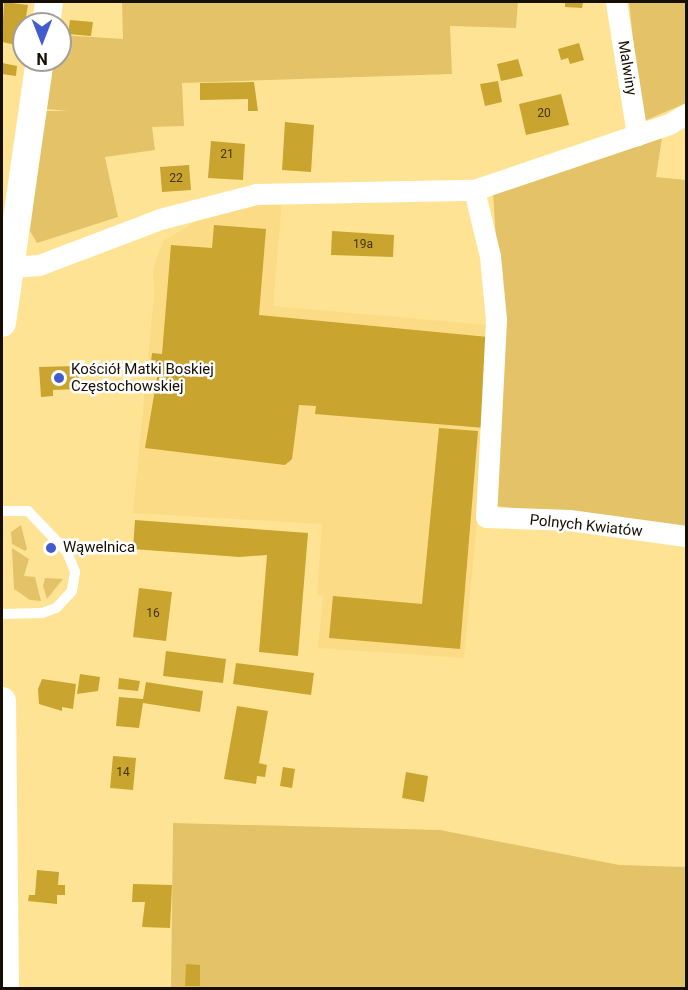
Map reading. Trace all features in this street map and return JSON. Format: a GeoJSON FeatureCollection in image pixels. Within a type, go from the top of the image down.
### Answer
{"type":"FeatureCollection","features":[{"type":"Feature","properties":{"kind":"street","name":"Malwiny"},"geometry":{"type":"LineString","coordinates":[[616,2],[637,135]]}},
{"type":"Feature","properties":{"kind":"street"},"geometry":{"type":"LineString","coordinates":[[2,311],[38,72]]}},
{"type":"Feature","properties":{"kind":"street"},"geometry":{"type":"LineString","coordinates":[[9,267],[39,265],[160,219],[256,194],[474,190],[637,135],[687,114]]}},
{"type":"Feature","properties":{"kind":"street","name":"Polnych Kwiatów"},"geometry":{"type":"LineString","coordinates":[[474,190],[486,234],[496,320],[486,517],[569,520],[687,536]]}},
{"type":"Feature","properties":{"kind":"street"},"geometry":{"type":"LineString","coordinates":[[2,701],[5,988]]}},
{"type":"Feature","properties":{"kind":"lane"},"geometry":{"type":"LineString","coordinates":[[2,511],[28,511],[68,552],[75,578],[66,599],[49,612],[2,614]]}},
{"type":"Feature","properties":{"kind":"shaded area"},"geometry":{"type":"Polygon","coordinates":[[[122,2],[518,2],[516,28],[450,26],[452,74],[182,83],[184,126],[152,127],[155,150],[105,157],[118,217],[37,243],[30,231],[45,111],[68,111],[46,109],[52,72],[72,72],[72,36],[123,39],[122,2]]]}},
{"type":"Feature","properties":{"kind":"shaded area"},"geometry":{"type":"Polygon","coordinates":[[[629,2],[686,2],[686,103],[642,122],[629,2]]]}},
{"type":"Feature","properties":{"kind":"shaded area"},"geometry":{"type":"Polygon","coordinates":[[[662,138],[656,177],[686,180],[686,529],[495,506],[503,349],[493,193],[662,138]]]}},
{"type":"Feature","properties":{"kind":"shaded area"},"geometry":{"type":"Polygon","coordinates":[[[282,202],[273,306],[488,325],[486,430],[464,658],[318,648],[323,596],[317,595],[322,524],[133,513],[154,296],[153,268],[163,241],[210,213],[282,202]]]}},
{"type":"Feature","properties":{"kind":"shaded area"},"geometry":{"type":"Polygon","coordinates":[[[21,525],[27,549],[25,551],[12,544],[11,532],[21,525]]]}},
{"type":"Feature","properties":{"kind":"shaded area"},"geometry":{"type":"Polygon","coordinates":[[[12,548],[29,559],[24,576],[35,577],[41,601],[30,600],[14,589],[12,548]]]}},
{"type":"Feature","properties":{"kind":"shaded area"},"geometry":{"type":"Polygon","coordinates":[[[45,578],[63,579],[47,599],[43,586],[45,578]]]}},
{"type":"Feature","properties":{"kind":"shaded area"},"geometry":{"type":"Polygon","coordinates":[[[173,823],[440,830],[619,865],[686,867],[686,988],[171,988],[173,823]]]}},
{"type":"Feature","properties":{"kind":"building"},"geometry":{"type":"Polygon","coordinates":[[[4,2],[28,5],[27,12],[12,12],[12,44],[2,42],[4,2]]]}},
{"type":"Feature","properties":{"kind":"building"},"geometry":{"type":"Polygon","coordinates":[[[565,2],[583,2],[582,8],[565,7],[565,2]]]}},
{"type":"Feature","properties":{"kind":"building"},"geometry":{"type":"Polygon","coordinates":[[[72,20],[93,22],[91,36],[72,34],[72,20]]]}},
{"type":"Feature","properties":{"kind":"building"},"geometry":{"type":"Polygon","coordinates":[[[579,43],[584,60],[570,64],[568,58],[561,60],[558,49],[579,43]]]}},
{"type":"Feature","properties":{"kind":"building"},"geometry":{"type":"Polygon","coordinates":[[[518,59],[523,76],[501,81],[497,64],[518,59]]]}},
{"type":"Feature","properties":{"kind":"building"},"geometry":{"type":"Polygon","coordinates":[[[2,63],[12,65],[12,72],[16,72],[16,76],[2,74],[2,63]]]}},
{"type":"Feature","properties":{"kind":"building"},"geometry":{"type":"Polygon","coordinates":[[[498,81],[502,102],[485,106],[480,84],[498,81]]]}},
{"type":"Feature","properties":{"kind":"building"},"geometry":{"type":"Polygon","coordinates":[[[254,82],[258,111],[248,111],[248,99],[200,100],[200,83],[254,82]]]}},
{"type":"Feature","properties":{"kind":"building"},"geometry":{"type":"Polygon","coordinates":[[[561,94],[569,125],[526,135],[519,104],[561,94]]]}},
{"type":"Feature","properties":{"kind":"building"},"geometry":{"type":"Polygon","coordinates":[[[285,122],[314,125],[311,172],[282,170],[285,122]]]}},
{"type":"Feature","properties":{"kind":"building"},"geometry":{"type":"Polygon","coordinates":[[[211,141],[245,144],[243,180],[208,178],[211,141]]]}},
{"type":"Feature","properties":{"kind":"building"},"geometry":{"type":"Polygon","coordinates":[[[189,165],[191,190],[162,192],[160,167],[189,165]]]}},
{"type":"Feature","properties":{"kind":"building"},"geometry":{"type":"Polygon","coordinates":[[[214,225],[266,229],[259,315],[488,337],[485,428],[315,414],[316,406],[299,405],[292,459],[285,465],[145,448],[158,372],[150,372],[152,353],[162,354],[171,245],[212,248],[214,225]]]}},
{"type":"Feature","properties":{"kind":"building"},"geometry":{"type":"Polygon","coordinates":[[[332,231],[394,235],[393,257],[331,255],[332,231]]]}},
{"type":"Feature","properties":{"kind":"building","name":"Kościół Matki Boskiej Częstochowskiej"},"geometry":{"type":"Polygon","coordinates":[[[78,366],[79,389],[53,390],[53,396],[41,397],[39,367],[78,366]]]}},
{"type":"Feature","properties":{"kind":"building"},"geometry":{"type":"Polygon","coordinates":[[[439,428],[478,431],[460,649],[329,638],[333,596],[422,604],[439,428]]]}},
{"type":"Feature","properties":{"kind":"building"},"geometry":{"type":"Polygon","coordinates":[[[135,520],[308,533],[298,656],[259,652],[267,555],[239,557],[133,549],[135,520]]]}},
{"type":"Feature","properties":{"kind":"building"},"geometry":{"type":"Polygon","coordinates":[[[139,588],[172,592],[166,641],[133,637],[139,588]]]}},
{"type":"Feature","properties":{"kind":"building"},"geometry":{"type":"Polygon","coordinates":[[[166,651],[226,659],[223,683],[163,676],[166,651]]]}},
{"type":"Feature","properties":{"kind":"building"},"geometry":{"type":"Polygon","coordinates":[[[236,663],[314,673],[311,695],[233,684],[236,663]]]}},
{"type":"Feature","properties":{"kind":"building"},"geometry":{"type":"Polygon","coordinates":[[[80,674],[100,677],[98,691],[77,694],[80,674]]]}},
{"type":"Feature","properties":{"kind":"building"},"geometry":{"type":"Polygon","coordinates":[[[119,678],[140,681],[138,691],[118,689],[119,678]]]}},
{"type":"Feature","properties":{"kind":"building"},"geometry":{"type":"Polygon","coordinates":[[[42,679],[76,684],[73,709],[62,707],[62,711],[39,704],[38,689],[42,679]]]}},
{"type":"Feature","properties":{"kind":"building"},"geometry":{"type":"Polygon","coordinates":[[[146,682],[203,691],[200,712],[143,703],[139,728],[116,726],[119,697],[143,699],[146,682]]]}},
{"type":"Feature","properties":{"kind":"building"},"geometry":{"type":"Polygon","coordinates":[[[237,706],[268,711],[259,763],[267,765],[265,777],[257,776],[256,784],[224,779],[237,706]]]}},
{"type":"Feature","properties":{"kind":"building"},"geometry":{"type":"Polygon","coordinates":[[[113,756],[136,758],[133,790],[110,788],[113,756]]]}},
{"type":"Feature","properties":{"kind":"building"},"geometry":{"type":"Polygon","coordinates":[[[283,767],[295,769],[292,788],[280,786],[283,767]]]}},
{"type":"Feature","properties":{"kind":"building"},"geometry":{"type":"Polygon","coordinates":[[[406,772],[428,776],[424,802],[402,798],[406,772]]]}},
{"type":"Feature","properties":{"kind":"building"},"geometry":{"type":"Polygon","coordinates":[[[37,870],[59,872],[58,885],[65,885],[65,895],[57,895],[57,904],[28,901],[29,895],[35,895],[37,870]]]}},
{"type":"Feature","properties":{"kind":"building"},"geometry":{"type":"Polygon","coordinates":[[[133,884],[172,885],[170,928],[142,927],[145,902],[132,902],[133,884]]]}},
{"type":"Feature","properties":{"kind":"building"},"geometry":{"type":"Polygon","coordinates":[[[186,964],[200,965],[200,986],[185,986],[186,964]]]}},
{"type":"Feature","properties":{"kind":"place","name":"Kościół Matki Boskiej Częstochowskiej"},"geometry":{"type":"Point","coordinates":[59,378]}},
{"type":"Feature","properties":{"kind":"place","name":"Wąwelnica"},"geometry":{"type":"Point","coordinates":[51,548]}}]}
